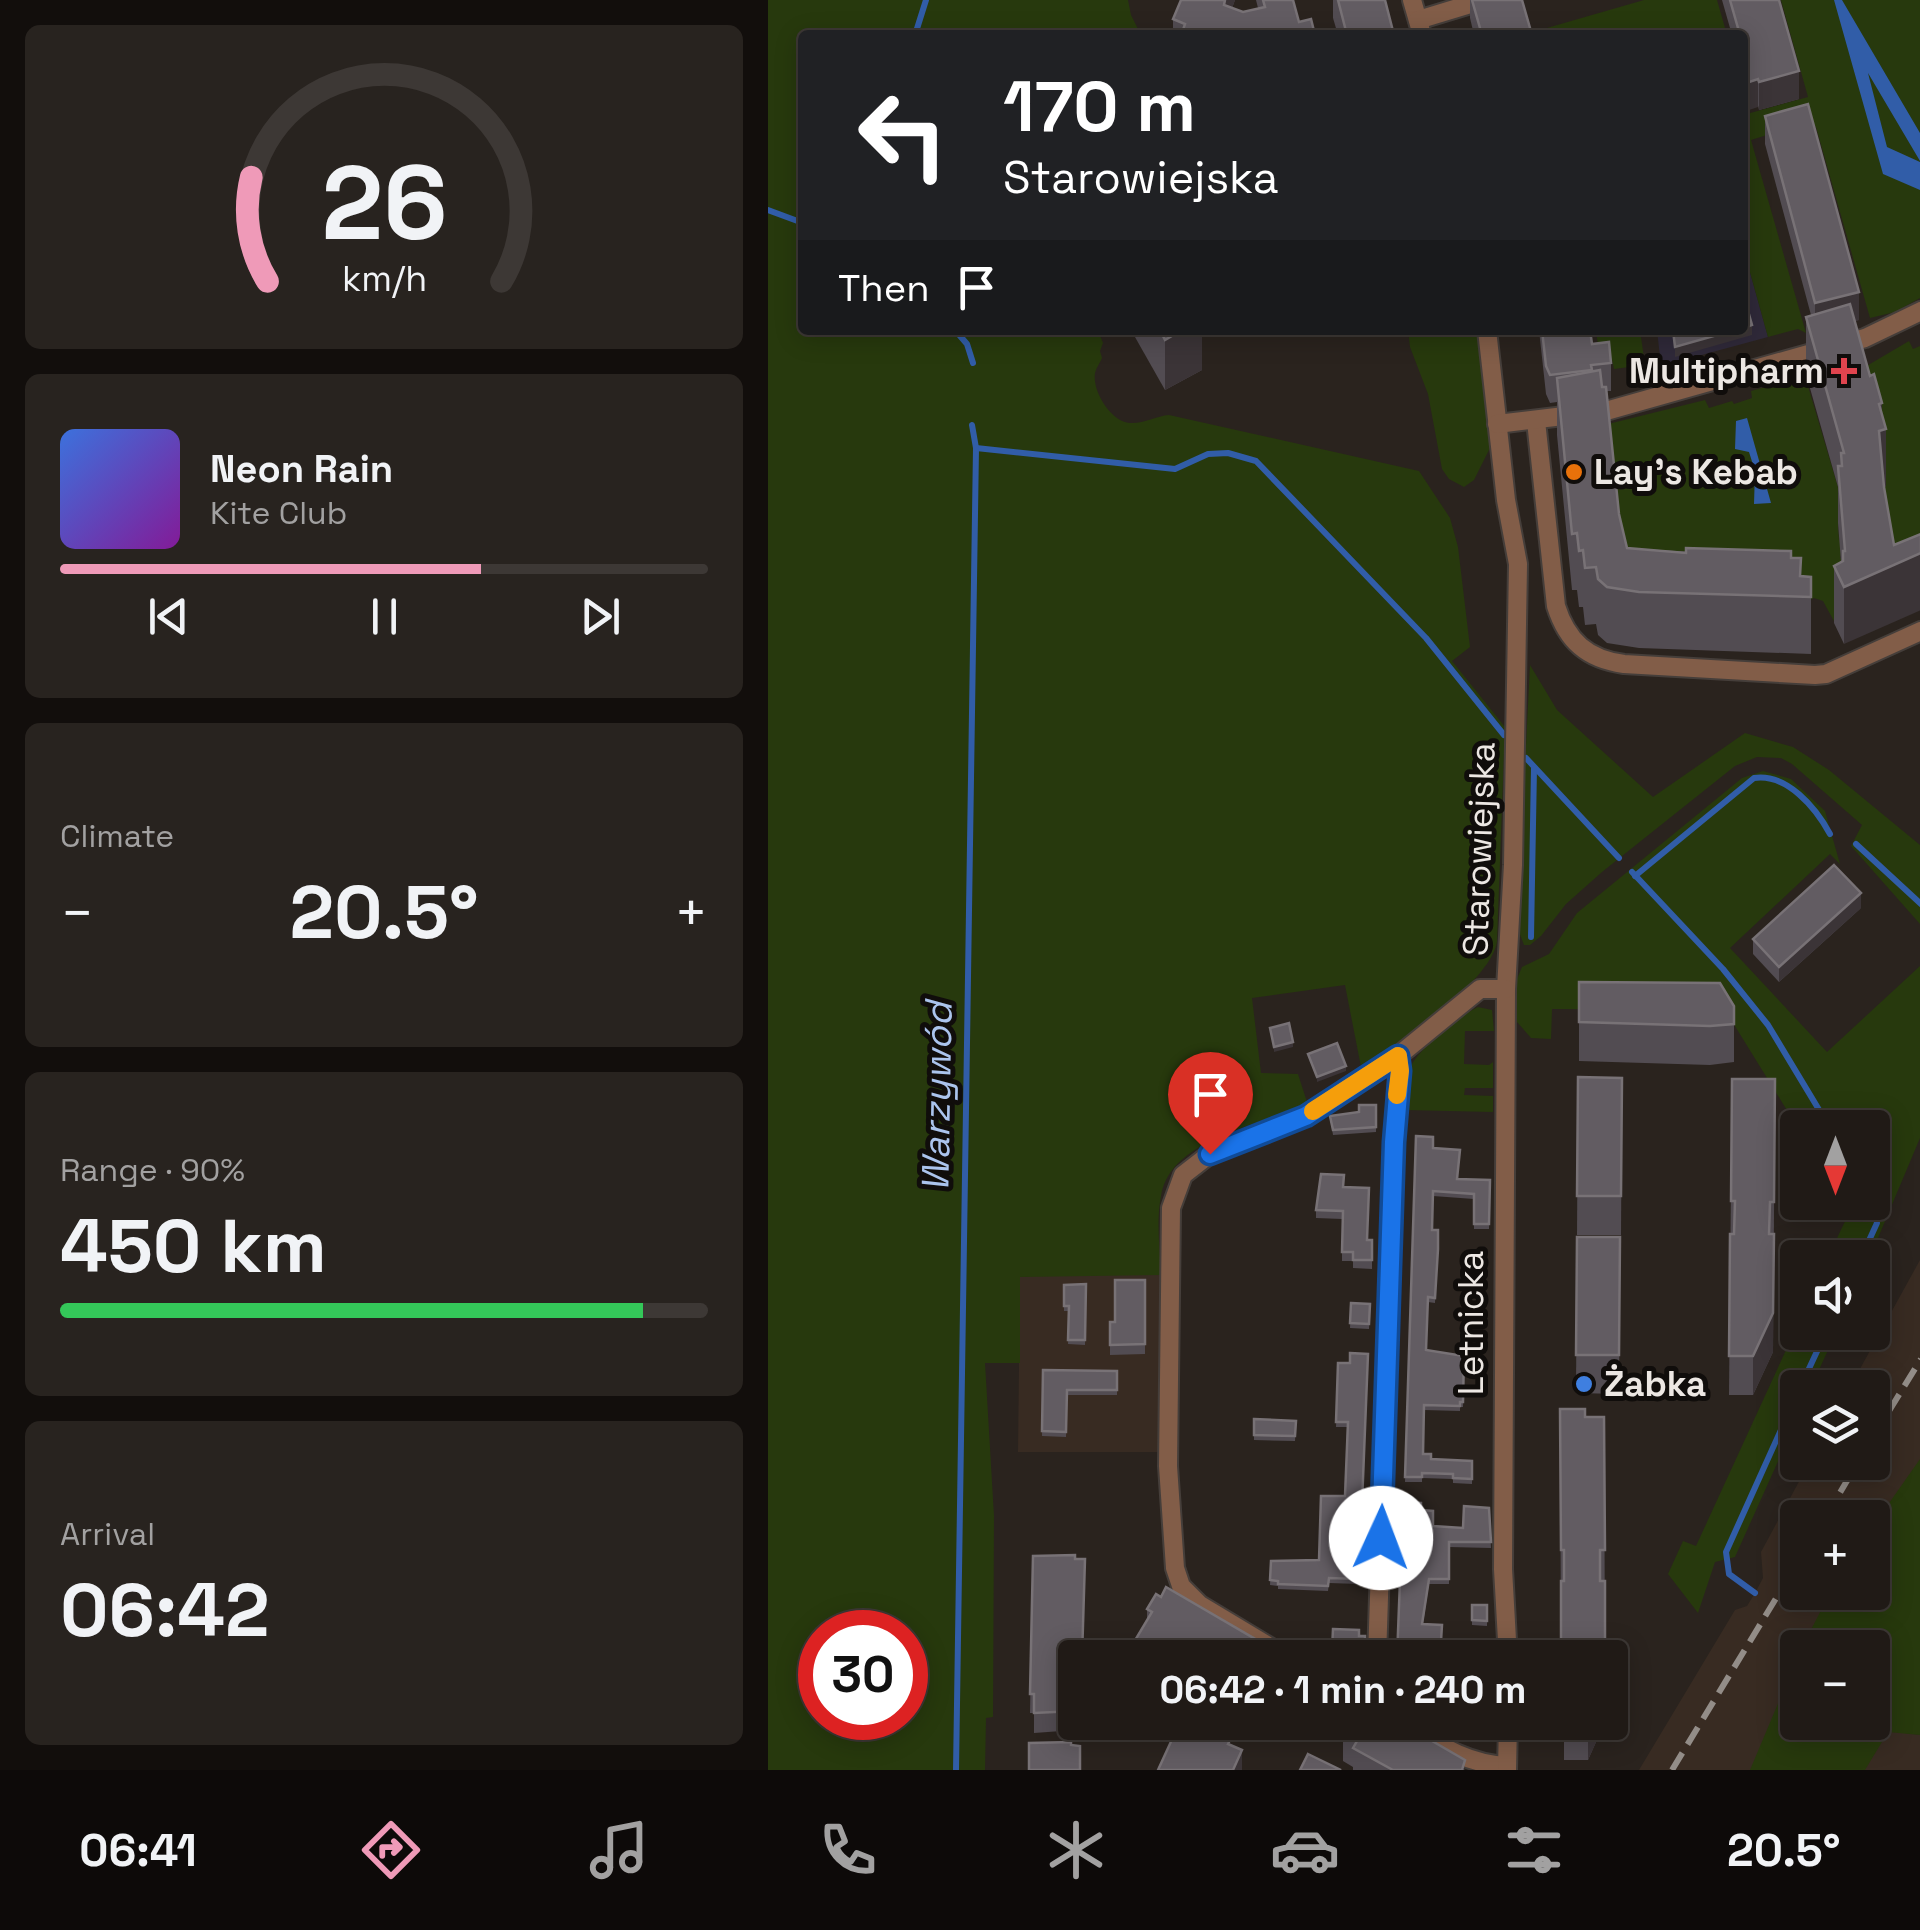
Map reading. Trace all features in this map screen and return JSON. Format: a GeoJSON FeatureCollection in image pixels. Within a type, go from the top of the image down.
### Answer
{"type":"FeatureCollection","features":[{"type":"Feature","properties":{"kind":"street"},"geometry":{"type":"LineString","coordinates":[[1412,0],[1420,27],[1484,0]]}},
{"type":"Feature","properties":{"kind":"street"},"geometry":{"type":"LineString","coordinates":[[1497,424],[1606,410],[1846,343],[1887,330],[1920,311]]}},
{"type":"Feature","properties":{"kind":"street","name":"Starowiejska"},"geometry":{"type":"LineString","coordinates":[[1258,1640],[1200,1605],[1182,1586],[1175,1568],[1168,1466],[1171,1208],[1183,1175],[1210,1154],[1306,1116],[1398,1056],[1480,989],[1506,989],[1518,564],[1506,500],[1488,335]]}},
{"type":"Feature","properties":{"kind":"street"},"geometry":{"type":"LineString","coordinates":[[1536,421],[1556,606],[1565,632],[1583,651],[1609,662],[1640,666],[1816,675],[1920,631]]}},
{"type":"Feature","properties":{"kind":"street","name":"Letnicka"},"geometry":{"type":"LineString","coordinates":[[1506,989],[1503,1570],[1507,1640]]}},
{"type":"Feature","properties":{"kind":"street"},"geometry":{"type":"LineString","coordinates":[[1378,1640],[1398,1056]]}},
{"type":"Feature","properties":{"kind":"street"},"geometry":{"type":"LineString","coordinates":[[1431,1740],[1457,1756],[1507,1768],[1508,1740]]}},
{"type":"Feature","properties":{"kind":"shaded area"},"geometry":{"type":"Polygon","coordinates":[[[1748,265],[1768,337],[1661,366],[1658,335],[1748,335],[1748,265]]]}},
{"type":"Feature","properties":{"kind":"shaded area"},"geometry":{"type":"Polygon","coordinates":[[[1920,1260],[1920,1647],[1890,1726],[1890,1630],[1780,1630],[1780,1740],[1890,1740],[1890,1731],[1920,1735],[1920,1770],[1639,1770],[1735,1610],[1747,1606],[1755,1593],[1763,1578],[1761,1552],[1780,1517],[1780,1610],[1890,1610],[1890,1500],[1789,1500],[1800,1480],[1890,1480],[1890,1370],[1859,1370],[1870,1350],[1890,1350],[1890,1314],[1920,1260]]]}},
{"type":"Feature","properties":{"kind":"shaded area"},"geometry":{"type":"Polygon","coordinates":[[[1161,1275],[1159,1452],[1018,1452],[1020,1277],[1161,1275]]]}},
{"type":"Feature","properties":{"kind":"green space"},"geometry":{"type":"Polygon","coordinates":[[[768,0],[1128,0],[1138,30],[798,30],[798,335],[1100,335],[1103,343],[1095,373],[1097,388],[1104,404],[1123,421],[1135,423],[1169,415],[1419,471],[1450,518],[1458,547],[1470,647],[1452,661],[1505,727],[1497,942],[1478,975],[1418,1031],[1362,1072],[1345,985],[1252,998],[1261,1073],[1298,1074],[1307,1102],[1200,1147],[1168,1176],[1161,1196],[1161,1275],[1020,1277],[1020,1363],[985,1363],[994,1516],[993,1717],[986,1718],[985,1770],[768,1770],[768,0]]]}},
{"type":"Feature","properties":{"kind":"green space"},"geometry":{"type":"Polygon","coordinates":[[[1644,0],[1717,0],[1726,30],[1540,30],[1644,0]]]}},
{"type":"Feature","properties":{"kind":"green space"},"geometry":{"type":"Polygon","coordinates":[[[1781,0],[1920,0],[1920,298],[1895,312],[1870,318],[1816,127],[1806,123],[1751,140],[1806,333],[1798,329],[1768,337],[1748,265],[1748,114],[1808,97],[1781,0]]]}},
{"type":"Feature","properties":{"kind":"green space"},"geometry":{"type":"Polygon","coordinates":[[[1409,335],[1479,335],[1490,448],[1474,480],[1464,487],[1449,479],[1442,469],[1428,394],[1409,335]]]}},
{"type":"Feature","properties":{"kind":"green space"},"geometry":{"type":"Polygon","coordinates":[[[1597,335],[1641,335],[1645,365],[1614,369],[1612,360],[1600,361],[1597,335]]]}},
{"type":"Feature","properties":{"kind":"green space"},"geometry":{"type":"Polygon","coordinates":[[[1909,341],[1913,349],[1920,346],[1920,592],[1838,524],[1839,540],[1843,541],[1840,558],[1844,558],[1843,619],[1835,623],[1823,601],[1814,598],[1802,603],[1627,605],[1600,426],[1705,400],[1709,408],[1732,401],[1734,404],[1752,398],[1751,391],[1805,376],[1840,494],[1861,494],[1886,486],[1853,374],[1909,341]]]}},
{"type":"Feature","properties":{"kind":"green space"},"geometry":{"type":"Polygon","coordinates":[[[1530,665],[1557,710],[1653,797],[1745,733],[1793,747],[1829,770],[1920,845],[1920,924],[1851,846],[1862,825],[1792,764],[1781,758],[1757,757],[1735,766],[1602,872],[1566,904],[1541,936],[1524,945],[1517,927],[1530,665]]]}},
{"type":"Feature","properties":{"kind":"green space"},"geometry":{"type":"Polygon","coordinates":[[[1763,771],[1791,779],[1825,811],[1840,864],[1830,854],[1730,948],[1827,1052],[1920,966],[1920,1138],[1890,1209],[1890,1110],[1787,1110],[1725,1010],[1552,1009],[1551,1039],[1531,1038],[1517,1022],[1517,979],[1522,967],[1549,954],[1577,913],[1742,778],[1763,771]]]}},
{"type":"Feature","properties":{"kind":"green space"},"geometry":{"type":"Polygon","coordinates":[[[1478,1007],[1492,1010],[1494,1031],[1465,1031],[1464,1064],[1493,1062],[1493,1088],[1465,1088],[1464,1095],[1493,1096],[1493,1112],[1405,1110],[1407,1078],[1414,1060],[1440,1034],[1478,1007]]]}},
{"type":"Feature","properties":{"kind":"green space"},"geometry":{"type":"Polygon","coordinates":[[[1846,1220],[1886,1220],[1877,1240],[1836,1240],[1846,1220]]]}},
{"type":"Feature","properties":{"kind":"green space"},"geometry":{"type":"Polygon","coordinates":[[[1786,1350],[1828,1350],[1819,1370],[1780,1370],[1780,1457],[1735,1557],[1715,1562],[1698,1613],[1668,1574],[1683,1541],[1696,1546],[1786,1350]]]}},
{"type":"Feature","properties":{"kind":"green space"},"geometry":{"type":"Polygon","coordinates":[[[1920,1459],[1920,1735],[1890,1732],[1890,1630],[1811,1630],[1821,1610],[1890,1610],[1890,1502],[1920,1459]]]}},
{"type":"Feature","properties":{"kind":"green space"},"geometry":{"type":"Polygon","coordinates":[[[1780,1699],[1780,1740],[1883,1740],[1865,1770],[1750,1770],[1780,1699]]]}},
{"type":"Feature","properties":{"kind":"water"},"geometry":{"type":"Polygon","coordinates":[[[1834,0],[1842,0],[1920,133],[1920,161],[1868,73],[1887,147],[1920,162],[1920,190],[1883,174],[1834,0]]]}},
{"type":"Feature","properties":{"kind":"water"},"geometry":{"type":"Polygon","coordinates":[[[1747,418],[1771,503],[1754,504],[1755,471],[1749,452],[1735,449],[1736,421],[1747,418]]]}},
{"type":"Feature","properties":{"kind":"building"},"geometry":{"type":"Polygon","coordinates":[[[1181,0],[1225,0],[1224,5],[1243,12],[1265,7],[1263,0],[1293,0],[1299,22],[1311,19],[1314,30],[1183,30],[1185,24],[1173,19],[1181,0]]]}},
{"type":"Feature","properties":{"kind":"building"},"geometry":{"type":"Polygon","coordinates":[[[1338,0],[1385,0],[1393,30],[1346,30],[1338,0]]]}},
{"type":"Feature","properties":{"kind":"building"},"geometry":{"type":"Polygon","coordinates":[[[1472,0],[1522,0],[1531,30],[1481,30],[1472,0]]]}},
{"type":"Feature","properties":{"kind":"building"},"geometry":{"type":"Polygon","coordinates":[[[1730,0],[1779,0],[1799,71],[1748,82],[1748,30],[1739,30],[1730,0]]]}},
{"type":"Feature","properties":{"kind":"building"},"geometry":{"type":"Polygon","coordinates":[[[1808,104],[1859,292],[1815,303],[1765,116],[1808,104]]]}},
{"type":"Feature","properties":{"kind":"building"},"geometry":{"type":"Polygon","coordinates":[[[1850,304],[1870,376],[1874,374],[1882,403],[1879,404],[1886,429],[1879,431],[1894,545],[1921,534],[1921,553],[1844,587],[1834,566],[1843,561],[1845,551],[1838,466],[1842,466],[1844,453],[1806,317],[1850,304]]]}},
{"type":"Feature","properties":{"kind":"building"},"geometry":{"type":"Polygon","coordinates":[[[1543,335],[1591,335],[1592,344],[1609,342],[1611,363],[1591,365],[1592,370],[1550,375],[1543,335]]]}},
{"type":"Feature","properties":{"kind":"building"},"geometry":{"type":"Polygon","coordinates":[[[1674,335],[1717,335],[1675,347],[1674,335]]]}},
{"type":"Feature","properties":{"kind":"building"},"geometry":{"type":"Polygon","coordinates":[[[1600,370],[1602,387],[1606,387],[1619,514],[1627,548],[1686,553],[1686,548],[1791,551],[1791,558],[1801,558],[1800,576],[1811,577],[1811,597],[1639,592],[1607,587],[1598,579],[1596,567],[1585,568],[1577,533],[1572,534],[1557,378],[1600,370]]]}},
{"type":"Feature","properties":{"kind":"building"},"geometry":{"type":"Polygon","coordinates":[[[1834,865],[1861,893],[1779,967],[1753,939],[1834,865]]]}},
{"type":"Feature","properties":{"kind":"building"},"geometry":{"type":"Polygon","coordinates":[[[1579,982],[1720,983],[1734,1006],[1734,1024],[1579,1022],[1579,982]]]}},
{"type":"Feature","properties":{"kind":"building"},"geometry":{"type":"Polygon","coordinates":[[[1289,1023],[1293,1042],[1274,1047],[1270,1028],[1289,1023]]]}},
{"type":"Feature","properties":{"kind":"building"},"geometry":{"type":"Polygon","coordinates":[[[1337,1043],[1346,1066],[1317,1077],[1308,1054],[1337,1043]]]}},
{"type":"Feature","properties":{"kind":"building"},"geometry":{"type":"Polygon","coordinates":[[[1578,1077],[1622,1078],[1621,1196],[1577,1196],[1578,1077]]]}},
{"type":"Feature","properties":{"kind":"building"},"geometry":{"type":"Polygon","coordinates":[[[1732,1079],[1775,1079],[1774,1202],[1770,1202],[1769,1234],[1774,1234],[1773,1313],[1753,1356],[1729,1356],[1730,1234],[1734,1234],[1735,1201],[1731,1201],[1732,1079]]]}},
{"type":"Feature","properties":{"kind":"building"},"geometry":{"type":"Polygon","coordinates":[[[1359,1105],[1376,1105],[1376,1127],[1333,1130],[1330,1116],[1359,1112],[1359,1105]]]}},
{"type":"Feature","properties":{"kind":"building"},"geometry":{"type":"Polygon","coordinates":[[[1416,1136],[1433,1137],[1433,1148],[1460,1150],[1457,1179],[1490,1180],[1489,1224],[1474,1224],[1474,1194],[1433,1191],[1432,1230],[1438,1230],[1438,1249],[1435,1298],[1428,1297],[1426,1350],[1464,1356],[1463,1402],[1460,1406],[1424,1405],[1423,1454],[1431,1454],[1431,1459],[1472,1461],[1472,1479],[1422,1473],[1422,1477],[1405,1477],[1416,1136]]]}},
{"type":"Feature","properties":{"kind":"building"},"geometry":{"type":"Polygon","coordinates":[[[1321,1174],[1344,1175],[1343,1187],[1369,1188],[1367,1240],[1372,1240],[1372,1260],[1353,1260],[1353,1252],[1342,1252],[1343,1211],[1316,1210],[1321,1174]]]}},
{"type":"Feature","properties":{"kind":"building"},"geometry":{"type":"Polygon","coordinates":[[[1577,1237],[1620,1237],[1619,1355],[1576,1355],[1577,1237]]]}},
{"type":"Feature","properties":{"kind":"building"},"geometry":{"type":"Polygon","coordinates":[[[1115,1280],[1145,1280],[1145,1344],[1110,1345],[1110,1322],[1115,1322],[1115,1280]]]}},
{"type":"Feature","properties":{"kind":"building"},"geometry":{"type":"Polygon","coordinates":[[[1086,1284],[1085,1340],[1068,1340],[1069,1306],[1064,1306],[1064,1285],[1086,1284]]]}},
{"type":"Feature","properties":{"kind":"building"},"geometry":{"type":"Polygon","coordinates":[[[1351,1303],[1370,1304],[1369,1324],[1350,1323],[1351,1303]]]}},
{"type":"Feature","properties":{"kind":"building"},"geometry":{"type":"Polygon","coordinates":[[[1350,1353],[1368,1354],[1359,1579],[1329,1578],[1328,1586],[1278,1584],[1270,1580],[1271,1561],[1319,1560],[1321,1496],[1345,1496],[1348,1422],[1336,1422],[1338,1363],[1350,1363],[1350,1353]]]}},
{"type":"Feature","properties":{"kind":"building"},"geometry":{"type":"Polygon","coordinates":[[[1043,1370],[1117,1371],[1117,1390],[1067,1390],[1066,1432],[1042,1431],[1043,1370]]]}},
{"type":"Feature","properties":{"kind":"building"},"geometry":{"type":"Polygon","coordinates":[[[1560,1409],[1585,1409],[1585,1417],[1604,1417],[1605,1550],[1600,1550],[1600,1581],[1605,1581],[1605,1640],[1561,1640],[1560,1409]]]}},
{"type":"Feature","properties":{"kind":"building"},"geometry":{"type":"Polygon","coordinates":[[[1254,1419],[1296,1421],[1295,1436],[1254,1435],[1254,1419]]]}},
{"type":"Feature","properties":{"kind":"building"},"geometry":{"type":"Polygon","coordinates":[[[1403,1502],[1421,1503],[1421,1510],[1433,1511],[1433,1526],[1463,1528],[1464,1506],[1489,1508],[1491,1542],[1449,1542],[1449,1579],[1429,1579],[1422,1624],[1442,1625],[1441,1640],[1398,1640],[1403,1502]]]}},
{"type":"Feature","properties":{"kind":"building"},"geometry":{"type":"Polygon","coordinates":[[[1075,1555],[1075,1559],[1085,1559],[1083,1640],[1058,1640],[1058,1712],[1034,1713],[1034,1694],[1030,1694],[1033,1556],[1075,1555]]]}},
{"type":"Feature","properties":{"kind":"building"},"geometry":{"type":"Polygon","coordinates":[[[1166,1587],[1257,1640],[1135,1640],[1152,1612],[1147,1609],[1156,1594],[1161,1597],[1166,1587]]]}},
{"type":"Feature","properties":{"kind":"building"},"geometry":{"type":"Polygon","coordinates":[[[1472,1605],[1487,1605],[1487,1621],[1472,1620],[1472,1605]]]}},
{"type":"Feature","properties":{"kind":"building"},"geometry":{"type":"Polygon","coordinates":[[[1333,1629],[1359,1630],[1359,1636],[1365,1636],[1365,1640],[1332,1640],[1333,1629]]]}},
{"type":"Feature","properties":{"kind":"building"},"geometry":{"type":"Polygon","coordinates":[[[1172,1740],[1230,1740],[1228,1744],[1242,1750],[1233,1770],[1158,1770],[1172,1740]]]}},
{"type":"Feature","properties":{"kind":"building"},"geometry":{"type":"Polygon","coordinates":[[[1430,1740],[1465,1760],[1462,1770],[1393,1770],[1353,1748],[1357,1741],[1430,1740]]]}},
{"type":"Feature","properties":{"kind":"building"},"geometry":{"type":"Polygon","coordinates":[[[1071,1742],[1080,1746],[1080,1770],[1029,1770],[1029,1743],[1071,1742]]]}},
{"type":"Feature","properties":{"kind":"building"},"geometry":{"type":"Polygon","coordinates":[[[1308,1754],[1341,1770],[1300,1770],[1308,1754]]]}},
{"type":"Feature","properties":{"kind":"waterway"},"geometry":{"type":"LineString","coordinates":[[917,30],[926,0]]}},
{"type":"Feature","properties":{"kind":"waterway","name":"Warzywód"},"geometry":{"type":"LineString","coordinates":[[768,210],[798,221]]}},
{"type":"Feature","properties":{"kind":"waterway","name":"Warzywód"},"geometry":{"type":"LineString","coordinates":[[959,335],[973,363]]}},
{"type":"Feature","properties":{"kind":"waterway","name":"Warzywód"},"geometry":{"type":"LineString","coordinates":[[956,1770],[976,448],[972,425]]}},
{"type":"Feature","properties":{"kind":"waterway"},"geometry":{"type":"LineString","coordinates":[[976,448],[1175,469],[1208,454],[1228,453],[1256,461],[1426,638],[1504,735]]}},
{"type":"Feature","properties":{"kind":"waterway"},"geometry":{"type":"LineString","coordinates":[[1526,758],[1619,858]]}},
{"type":"Feature","properties":{"kind":"waterway"},"geometry":{"type":"LineString","coordinates":[[1531,937],[1534,768]]}},
{"type":"Feature","properties":{"kind":"waterway"},"geometry":{"type":"LineString","coordinates":[[1635,876],[1754,778],[1778,781],[1799,794],[1830,834]]}},
{"type":"Feature","properties":{"kind":"waterway"},"geometry":{"type":"LineString","coordinates":[[1856,844],[1921,904]]}},
{"type":"Feature","properties":{"kind":"waterway"},"geometry":{"type":"LineString","coordinates":[[1632,872],[1723,969],[1768,1025],[1819,1110]]}},
{"type":"Feature","properties":{"kind":"waterway"},"geometry":{"type":"LineString","coordinates":[[1869,1240],[1876,1220]]}},
{"type":"Feature","properties":{"kind":"waterway"},"geometry":{"type":"LineString","coordinates":[[1808,1370],[1818,1350]]}},
{"type":"Feature","properties":{"kind":"waterway"},"geometry":{"type":"LineString","coordinates":[[1755,1593],[1729,1574],[1726,1552],[1780,1432]]}},
{"type":"Feature","properties":{"kind":"railway"},"geometry":{"type":"LineString","coordinates":[[1890,1409],[1921,1359]]}},
{"type":"Feature","properties":{"kind":"railway"},"geometry":{"type":"LineString","coordinates":[[1836,1500],[1847,1480]]}},
{"type":"Feature","properties":{"kind":"railway"},"geometry":{"type":"LineString","coordinates":[[1672,1770],[1780,1592]]}},
{"type":"Feature","properties":{"kind":"slow traffic"},"geometry":{"type":"LineString","coordinates":[[1313,1111],[1398,1056],[1397,1095]]}},
{"type":"Feature","properties":{"kind":"place","name":"Multipharm"},"geometry":{"type":"Point","coordinates":[1844,371]}},
{"type":"Feature","properties":{"kind":"place","name":"Lay's Kebab"},"geometry":{"type":"Point","coordinates":[1574,472]}},
{"type":"Feature","properties":{"kind":"place","name":"Żabka"},"geometry":{"type":"Point","coordinates":[1584,1384]}},
{"type":"Feature","properties":{"kind":"route"},"geometry":{"type":"LineString","coordinates":[[1210,1154],[1306,1116],[1398,1056],[1381,1538]]}}]}
